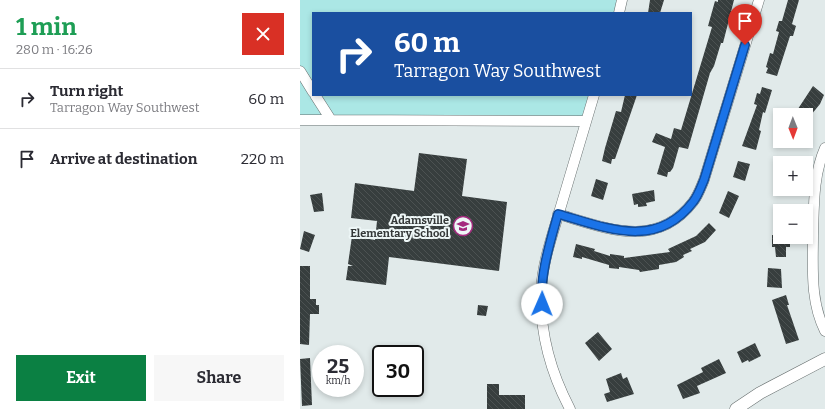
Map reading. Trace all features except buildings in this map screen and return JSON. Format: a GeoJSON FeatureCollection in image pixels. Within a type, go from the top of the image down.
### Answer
{"type":"FeatureCollection","features":[{"type":"Feature","properties":{"kind":"street"},"geometry":{"type":"LineString","coordinates":[[619,12],[622,0]]}},
{"type":"Feature","properties":{"kind":"street"},"geometry":{"type":"LineString","coordinates":[[558,214],[617,231],[640,232],[655,230],[670,223],[682,214],[694,201],[704,180],[759,0]]}},
{"type":"Feature","properties":{"kind":"street"},"geometry":{"type":"LineString","coordinates":[[300,71],[312,90]]}},
{"type":"Feature","properties":{"kind":"street"},"geometry":{"type":"LineString","coordinates":[[316,96],[331,120]]}},
{"type":"Feature","properties":{"kind":"street"},"geometry":{"type":"LineString","coordinates":[[570,409],[560,391],[551,366],[543,329],[541,291],[547,256],[558,214],[594,96]]}},
{"type":"Feature","properties":{"kind":"street"},"geometry":{"type":"LineString","coordinates":[[300,120],[586,121]]}},
{"type":"Feature","properties":{"kind":"street"},"geometry":{"type":"LineString","coordinates":[[825,148],[816,176],[814,196],[813,284],[815,302],[825,331]]}},
{"type":"Feature","properties":{"kind":"street"},"geometry":{"type":"LineString","coordinates":[[736,409],[760,393],[825,359]]}},
{"type":"Feature","properties":{"kind":"shaded area"},"geometry":{"type":"Polygon","coordinates":[[[300,0],[620,0],[616,12],[312,12],[312,96],[594,96],[586,126],[300,121],[300,0]]]}},
{"type":"Feature","properties":{"kind":"place","name":"Adamsville Elementary School"},"geometry":{"type":"Point","coordinates":[463,226]}},
{"type":"Feature","properties":{"kind":"route"},"geometry":{"type":"LineString","coordinates":[[542,304],[541,291],[547,256],[558,214],[617,231],[640,232],[655,230],[670,223],[682,214],[694,201],[704,180],[745,45]]}}]}
